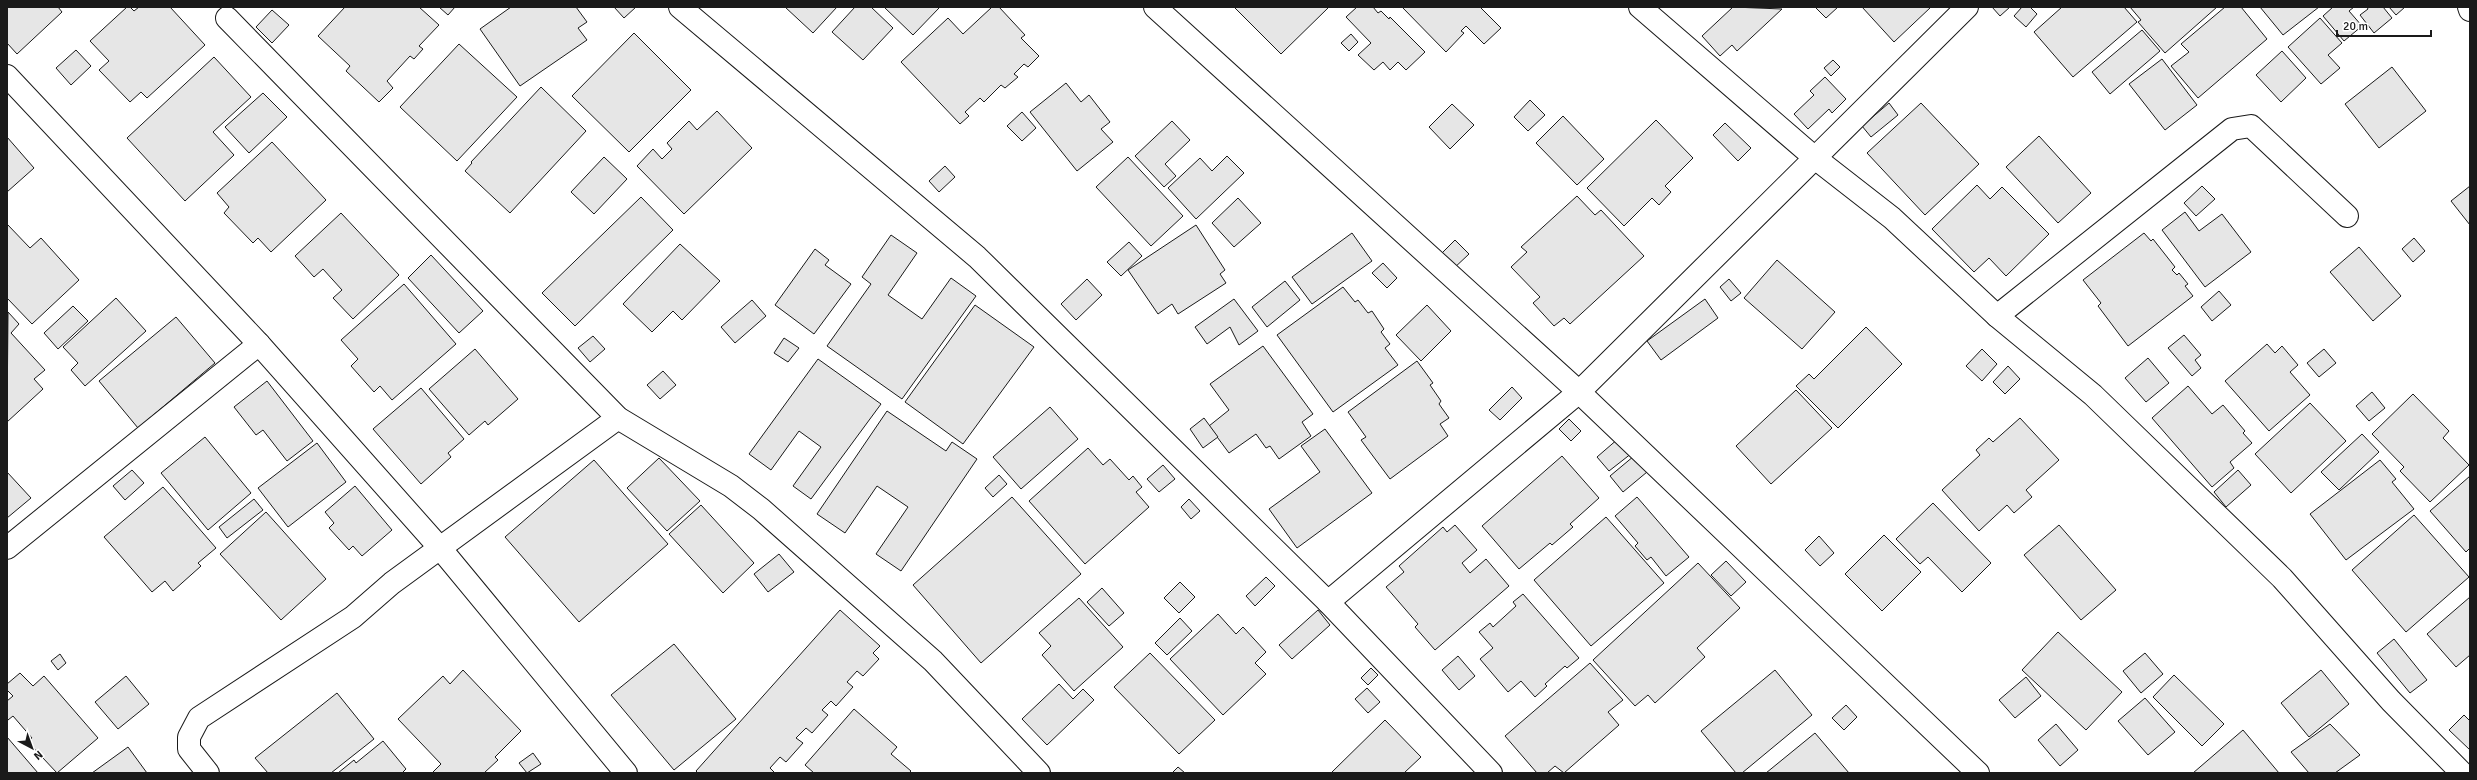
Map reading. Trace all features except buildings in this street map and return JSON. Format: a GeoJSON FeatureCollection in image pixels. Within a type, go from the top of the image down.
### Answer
{"type":"FeatureCollection","features":[{"type":"Feature","properties":{"kind":"street"},"geometry":{"type":"LineString","coordinates":[[680,7],[977,257],[1328,602],[1491,773]]}},
{"type":"Feature","properties":{"kind":"street"},"geometry":{"type":"LineString","coordinates":[[1156,7],[1579,392],[1978,773]]}},
{"type":"Feature","properties":{"kind":"street"},"geometry":{"type":"LineString","coordinates":[[1640,7],[1815,158],[1892,218],[1997,316],[2093,395],[2282,578],[2391,701],[2462,773]]}},
{"type":"Feature","properties":{"kind":"street"},"geometry":{"type":"LineString","coordinates":[[1328,602],[1579,392],[1967,7]]}},
{"type":"Feature","properties":{"kind":"street"},"geometry":{"type":"LineString","coordinates":[[227,18],[618,418],[731,486],[762,509],[933,661],[1039,773]]}},
{"type":"Feature","properties":{"kind":"street"},"geometry":{"type":"LineString","coordinates":[[7,76],[259,344],[440,548],[626,773]]}},
{"type":"Feature","properties":{"kind":"street"},"geometry":{"type":"LineString","coordinates":[[1997,316],[2232,129],[2251,126],[2347,216]]}},
{"type":"Feature","properties":{"kind":"street"},"geometry":{"type":"LineString","coordinates":[[7,548],[259,344]]}},
{"type":"Feature","properties":{"kind":"street"},"geometry":{"type":"LineString","coordinates":[[208,773],[189,748],[189,737],[199,718],[353,617],[392,583],[618,418]]}}]}
